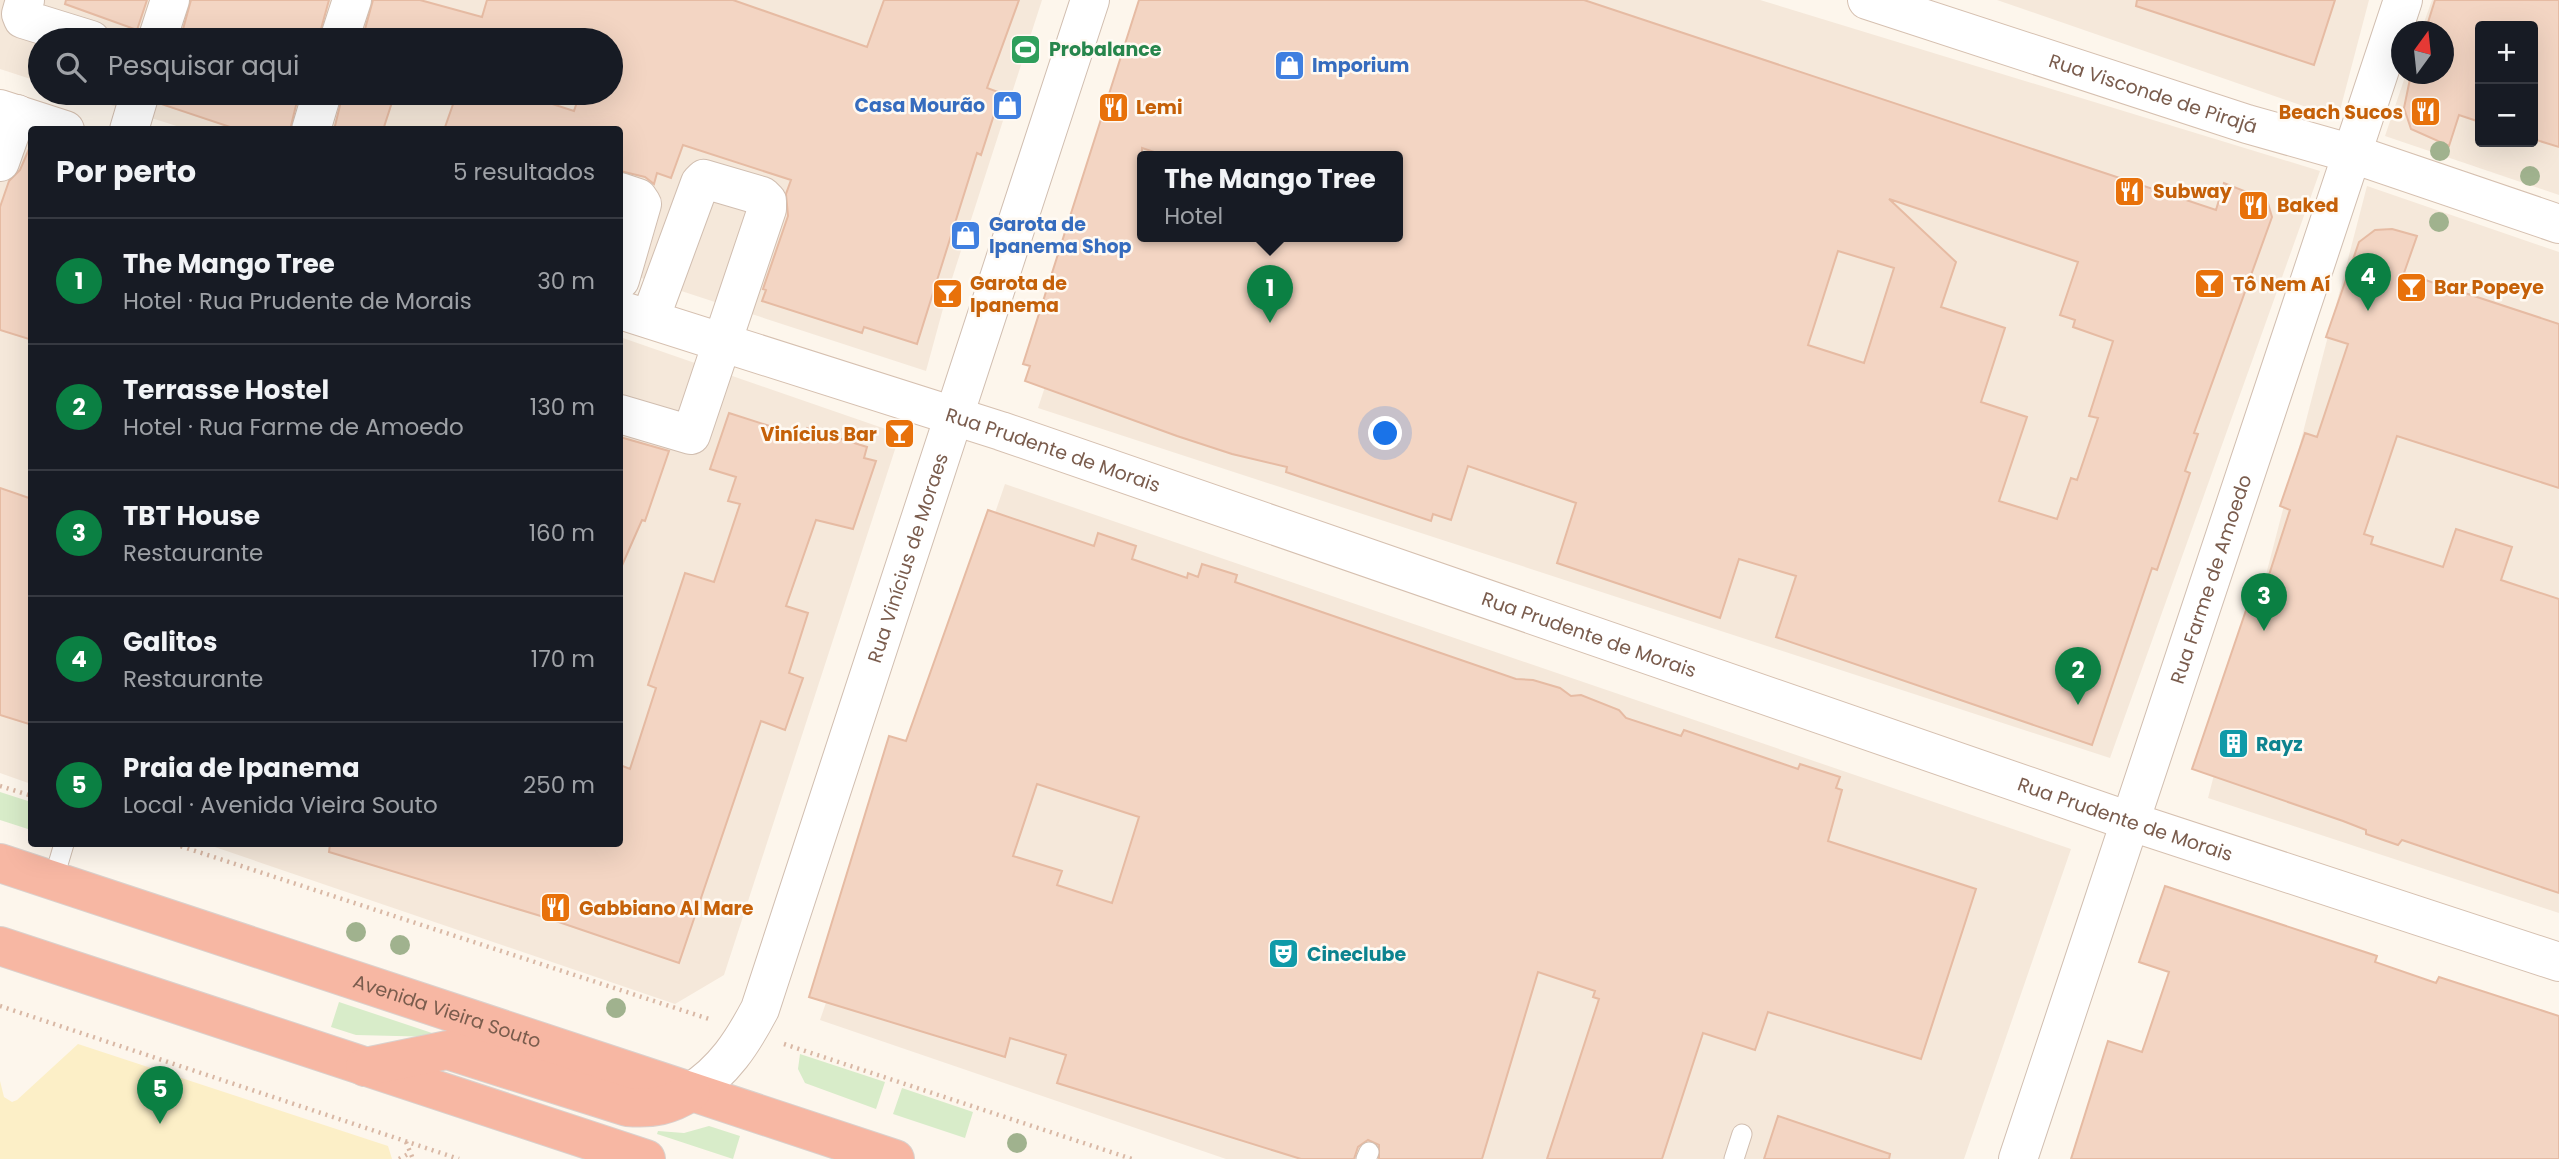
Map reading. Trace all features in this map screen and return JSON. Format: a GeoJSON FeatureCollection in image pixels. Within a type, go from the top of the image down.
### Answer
{"type":"FeatureCollection","features":[{"type":"Feature","properties":{"kind":"highway","name":"Avenida Vieira Souto"},"geometry":{"type":"LineString","coordinates":[[0,863],[895,1159]]}},
{"type":"Feature","properties":{"kind":"highway"},"geometry":{"type":"LineString","coordinates":[[0,946],[646,1159]]}},
{"type":"Feature","properties":{"kind":"highway"},"geometry":{"type":"LineString","coordinates":[[363,1067],[447,1051],[627,1107],[653,1109],[669,1105],[691,1091]]}},
{"type":"Feature","properties":{"kind":"street"},"geometry":{"type":"LineString","coordinates":[[25,0],[21,14],[23,19],[52,28]]}},
{"type":"Feature","properties":{"kind":"street"},"geometry":{"type":"LineString","coordinates":[[161,28],[170,0]]}},
{"type":"Feature","properties":{"kind":"street"},"geometry":{"type":"LineString","coordinates":[[343,28],[352,0]]}},
{"type":"Feature","properties":{"kind":"street","name":"Rua Vinícius de Moraes"},"geometry":{"type":"LineString","coordinates":[[691,1091],[709,1080],[740,1047],[760,1009],[1090,0]]}},
{"type":"Feature","properties":{"kind":"street","name":"Rua Visconde de Pirajá"},"geometry":{"type":"LineString","coordinates":[[1867,0],[2247,124],[2353,154],[2559,224]]}},
{"type":"Feature","properties":{"kind":"street","name":"Rua Farme de Amoedo"},"geometry":{"type":"LineString","coordinates":[[2018,1159],[2403,0]]}},
{"type":"Feature","properties":{"kind":"street"},"geometry":{"type":"LineString","coordinates":[[130,126],[136,105]]}},
{"type":"Feature","properties":{"kind":"street"},"geometry":{"type":"LineString","coordinates":[[312,126],[318,105]]}},
{"type":"Feature","properties":{"kind":"street"},"geometry":{"type":"LineString","coordinates":[[0,162],[8,111],[53,126]]}},
{"type":"Feature","properties":{"kind":"street"},"geometry":{"type":"LineString","coordinates":[[623,415],[691,435],[767,209],[767,201],[762,196],[704,179],[635,315]]}},
{"type":"Feature","properties":{"kind":"street"},"geometry":{"type":"LineString","coordinates":[[623,193],[638,198],[642,204],[623,270]]}},
{"type":"Feature","properties":{"kind":"street","name":"Rua Prudente de Morais"},"geometry":{"type":"LineString","coordinates":[[635,315],[952,417],[2129,821],[2559,962]]}},
{"type":"Feature","properties":{"kind":"lane"},"geometry":{"type":"LineString","coordinates":[[52,881],[63,847]]}},
{"type":"Feature","properties":{"kind":"lane"},"geometry":{"type":"LineString","coordinates":[[1734,1159],[1742,1134]]}},
{"type":"Feature","properties":{"kind":"path"},"geometry":{"type":"LineString","coordinates":[[0,786],[28,795]]}},
{"type":"Feature","properties":{"kind":"path"},"geometry":{"type":"LineString","coordinates":[[183,847],[718,1023]]}},
{"type":"Feature","properties":{"kind":"path"},"geometry":{"type":"LineString","coordinates":[[0,1006],[459,1159]]}},
{"type":"Feature","properties":{"kind":"path"},"geometry":{"type":"LineString","coordinates":[[781,1052],[784,1044],[1132,1159]]}},
{"type":"Feature","properties":{"kind":"path"},"geometry":{"type":"LineString","coordinates":[[400,1159],[412,1156],[406,1141]]}},
{"type":"Feature","properties":{"kind":"shaded area"},"geometry":{"type":"Polygon","coordinates":[[[0,0],[1042,0],[947,294],[926,371],[623,272],[623,126],[177,126],[111,105],[623,105],[623,28],[28,28],[28,78],[0,69],[0,0]]]}},
{"type":"Feature","properties":{"kind":"shaded area"},"geometry":{"type":"Polygon","coordinates":[[[1172,0],[1760,0],[2320,171],[2110,758],[1038,408],[1172,0]]]}},
{"type":"Feature","properties":{"kind":"shaded area"},"geometry":{"type":"Polygon","coordinates":[[[1997,0],[2369,0],[2338,118],[1997,0]]]}},
{"type":"Feature","properties":{"kind":"shaded area"},"geometry":{"type":"Polygon","coordinates":[[[2432,0],[2559,0],[2559,195],[2385,136],[2403,84],[2454,84],[2454,21],[2425,21],[2432,0]]]}},
{"type":"Feature","properties":{"kind":"shaded area"},"geometry":{"type":"Polygon","coordinates":[[[0,125],[28,135],[28,783],[0,773],[0,125]]]}},
{"type":"Feature","properties":{"kind":"shaded area"},"geometry":{"type":"Polygon","coordinates":[[[2367,186],[2559,252],[2559,913],[2208,798],[2367,186]]]}},
{"type":"Feature","properties":{"kind":"shaded area"},"geometry":{"type":"Polygon","coordinates":[[[623,338],[900,434],[724,975],[675,1004],[215,847],[623,847],[623,338]]]}},
{"type":"Feature","properties":{"kind":"shaded area"},"geometry":{"type":"Polygon","coordinates":[[[1005,484],[2071,849],[1964,1159],[1226,1159],[820,1020],[1005,484]]]}},
{"type":"Feature","properties":{"kind":"green space"},"geometry":{"type":"Polygon","coordinates":[[[0,792],[28,801],[28,829],[0,820],[0,792]]]}},
{"type":"Feature","properties":{"kind":"green space"},"geometry":{"type":"Polygon","coordinates":[[[339,1002],[438,1035],[356,1035],[331,1027],[339,1002]]]}},
{"type":"Feature","properties":{"kind":"green space"},"geometry":{"type":"Polygon","coordinates":[[[800,1054],[885,1082],[876,1109],[805,1083],[798,1069],[800,1054]]]}},
{"type":"Feature","properties":{"kind":"green space"},"geometry":{"type":"Polygon","coordinates":[[[902,1088],[973,1112],[965,1138],[893,1114],[902,1088]]]}},
{"type":"Feature","properties":{"kind":"green space"},"geometry":{"type":"Polygon","coordinates":[[[709,1126],[740,1136],[733,1159],[657,1134],[658,1131],[684,1133],[709,1126]]]}},
{"type":"Feature","properties":{"kind":"sand"},"geometry":{"type":"Polygon","coordinates":[[[78,1044],[388,1146],[392,1159],[0,1159],[0,1081],[4,1097],[12,1102],[17,1100],[78,1044]]]}},
{"type":"Feature","properties":{"kind":"building"},"geometry":{"type":"Polygon","coordinates":[[[66,0],[147,0],[138,28],[65,4],[66,0]]]}},
{"type":"Feature","properties":{"kind":"building"},"geometry":{"type":"Polygon","coordinates":[[[191,0],[329,0],[321,28],[183,28],[191,0]]]}},
{"type":"Feature","properties":{"kind":"building"},"geometry":{"type":"Polygon","coordinates":[[[373,0],[420,0],[482,17],[487,0],[733,0],[867,47],[884,0],[1019,0],[987,88],[1001,93],[981,155],[977,153],[917,344],[864,327],[862,333],[762,301],[766,290],[763,289],[788,216],[786,194],[791,180],[683,145],[671,178],[657,173],[654,184],[645,177],[623,172],[623,126],[445,126],[453,105],[555,105],[574,111],[576,105],[623,105],[623,28],[365,28],[373,0]]]}},
{"type":"Feature","properties":{"kind":"building"},"geometry":{"type":"Polygon","coordinates":[[[1139,0],[1584,0],[2216,210],[2224,183],[2267,200],[2272,217],[2194,433],[2198,434],[2185,471],[2190,473],[2157,570],[2152,568],[2092,745],[1776,637],[1796,576],[1739,559],[1720,618],[1557,563],[1576,503],[1468,466],[1451,520],[1433,514],[1431,521],[1286,472],[1287,467],[1232,454],[1177,436],[1025,381],[1030,366],[1023,364],[1139,0]],[[1889,199],[1956,262],[1941,307],[2005,328],[1981,402],[2027,417],[1999,501],[2057,519],[2071,478],[2077,480],[2098,418],[2089,416],[2113,341],[2073,327],[2075,320],[2060,315],[2078,262],[1889,199]],[[1838,251],[1808,345],[1864,363],[1894,268],[1838,251]]]}},
{"type":"Feature","properties":{"kind":"building"},"geometry":{"type":"Polygon","coordinates":[[[2137,0],[2335,0],[2314,65],[2136,6],[2137,0]]]}},
{"type":"Feature","properties":{"kind":"building"},"geometry":{"type":"Polygon","coordinates":[[[2435,0],[2559,0],[2559,147],[2538,141],[2538,21],[2475,21],[2475,120],[2459,115],[2449,146],[2411,129],[2404,108],[2409,84],[2454,84],[2454,21],[2428,21],[2435,0]]]}},
{"type":"Feature","properties":{"kind":"building"},"geometry":{"type":"Polygon","coordinates":[[[164,105],[296,105],[291,126],[227,126],[164,105]]]}},
{"type":"Feature","properties":{"kind":"building"},"geometry":{"type":"Polygon","coordinates":[[[340,105],[391,105],[384,126],[335,126],[340,105]]]}},
{"type":"Feature","properties":{"kind":"building"},"geometry":{"type":"Polygon","coordinates":[[[28,151],[28,339],[0,330],[0,207],[9,181],[20,170],[28,151]]]}},
{"type":"Feature","properties":{"kind":"building"},"geometry":{"type":"Polygon","coordinates":[[[2392,229],[2417,236],[2404,273],[2559,324],[2559,488],[2397,436],[2364,534],[2373,537],[2371,544],[2443,567],[2456,529],[2512,547],[2501,580],[2559,599],[2559,893],[2402,840],[2398,845],[2366,834],[2366,830],[2343,821],[2192,769],[2258,575],[2268,578],[2290,510],[2280,506],[2305,433],[2317,437],[2348,344],[2326,337],[2359,242],[2375,230],[2392,229]]]}},
{"type":"Feature","properties":{"kind":"building"},"geometry":{"type":"Polygon","coordinates":[[[729,413],[804,437],[807,428],[867,447],[864,458],[876,461],[853,529],[816,520],[786,606],[808,613],[789,673],[803,678],[785,730],[761,721],[679,963],[544,917],[329,852],[330,847],[623,847],[623,766],[630,769],[656,688],[648,685],[685,573],[714,582],[740,504],[728,501],[736,477],[710,469],[729,413]]]}},
{"type":"Feature","properties":{"kind":"building"},"geometry":{"type":"Polygon","coordinates":[[[623,438],[669,451],[645,521],[642,520],[623,563],[623,438]]]}},
{"type":"Feature","properties":{"kind":"building"},"geometry":{"type":"Polygon","coordinates":[[[0,488],[28,498],[28,724],[0,715],[0,488]]]}},
{"type":"Feature","properties":{"kind":"building"},"geometry":{"type":"Polygon","coordinates":[[[988,510],[1094,546],[1098,533],[1136,546],[1132,559],[1187,578],[1188,573],[1198,577],[1202,564],[1237,575],[1235,582],[1516,679],[1533,680],[1560,688],[1571,696],[1581,695],[1619,710],[1626,718],[1681,736],[1684,730],[1798,769],[1800,764],[1840,777],[1836,788],[1842,790],[1828,841],[1976,889],[1921,1059],[1768,1012],[1755,1050],[1703,1033],[1662,1159],[1547,1159],[1599,999],[1593,997],[1595,991],[1538,972],[1482,1159],[1379,1159],[1379,1145],[1368,1140],[1358,1147],[1354,1159],[1301,1159],[1057,1083],[1066,1055],[1010,1038],[1005,1057],[809,997],[889,736],[906,741],[988,510]],[[1037,784],[1013,856],[1062,871],[1057,885],[1112,903],[1139,817],[1037,784]]]}},
{"type":"Feature","properties":{"kind":"building"},"geometry":{"type":"Polygon","coordinates":[[[2165,886],[2377,956],[2375,962],[2436,983],[2439,977],[2559,1016],[2559,1159],[2071,1159],[2108,1041],[2142,1052],[2169,972],[2139,962],[2165,886]]]}},
{"type":"Feature","properties":{"kind":"building"},"geometry":{"type":"Polygon","coordinates":[[[1778,1116],[1890,1154],[1889,1159],[1764,1159],[1778,1116]]]}},
{"type":"Feature","properties":{"kind":"place","name":"Probalance"},"geometry":{"type":"Point","coordinates":[1026,49]}},
{"type":"Feature","properties":{"kind":"place","name":"Imporium"},"geometry":{"type":"Point","coordinates":[1289,65]}},
{"type":"Feature","properties":{"kind":"place","name":"Casa Mourão"},"geometry":{"type":"Point","coordinates":[1008,105]}},
{"type":"Feature","properties":{"kind":"place","name":"Lemi"},"geometry":{"type":"Point","coordinates":[1113,107]}},
{"type":"Feature","properties":{"kind":"place","name":"Beach Sucos"},"geometry":{"type":"Point","coordinates":[2426,112]}},
{"type":"Feature","properties":{"kind":"place","name":"Subway"},"geometry":{"type":"Point","coordinates":[2130,191]}},
{"type":"Feature","properties":{"kind":"place","name":"Baked"},"geometry":{"type":"Point","coordinates":[2254,205]}},
{"type":"Feature","properties":{"kind":"place","name":"Garota de Ipanema Shop"},"geometry":{"type":"Point","coordinates":[966,235]}},
{"type":"Feature","properties":{"kind":"place","name":"Tô Nem Aí"},"geometry":{"type":"Point","coordinates":[2210,284]}},
{"type":"Feature","properties":{"kind":"place","name":"Bar Popeye"},"geometry":{"type":"Point","coordinates":[2411,287]}},
{"type":"Feature","properties":{"kind":"place","name":"Garota de Ipanema"},"geometry":{"type":"Point","coordinates":[947,294]}},
{"type":"Feature","properties":{"kind":"place","name":"Galitos"},"geometry":{"type":"Point","coordinates":[2368,311]}},
{"type":"Feature","properties":{"kind":"place","name":"The Mango Tree"},"geometry":{"type":"Point","coordinates":[1270,323]}},
{"type":"Feature","properties":{"kind":"place","name":"Vinícius Bar"},"geometry":{"type":"Point","coordinates":[900,434]}},
{"type":"Feature","properties":{"kind":"place","name":"TBT House"},"geometry":{"type":"Point","coordinates":[2264,631]}},
{"type":"Feature","properties":{"kind":"place","name":"Terrasse Hostel"},"geometry":{"type":"Point","coordinates":[2078,705]}},
{"type":"Feature","properties":{"kind":"place","name":"Rayz"},"geometry":{"type":"Point","coordinates":[2233,744]}},
{"type":"Feature","properties":{"kind":"place","name":"Gabbiano Al Mare"},"geometry":{"type":"Point","coordinates":[556,908]}},
{"type":"Feature","properties":{"kind":"place","name":"Cineclube"},"geometry":{"type":"Point","coordinates":[1284,954]}},
{"type":"Feature","properties":{"kind":"place","name":"Praia de Ipanema"},"geometry":{"type":"Point","coordinates":[160,1124]}}]}
